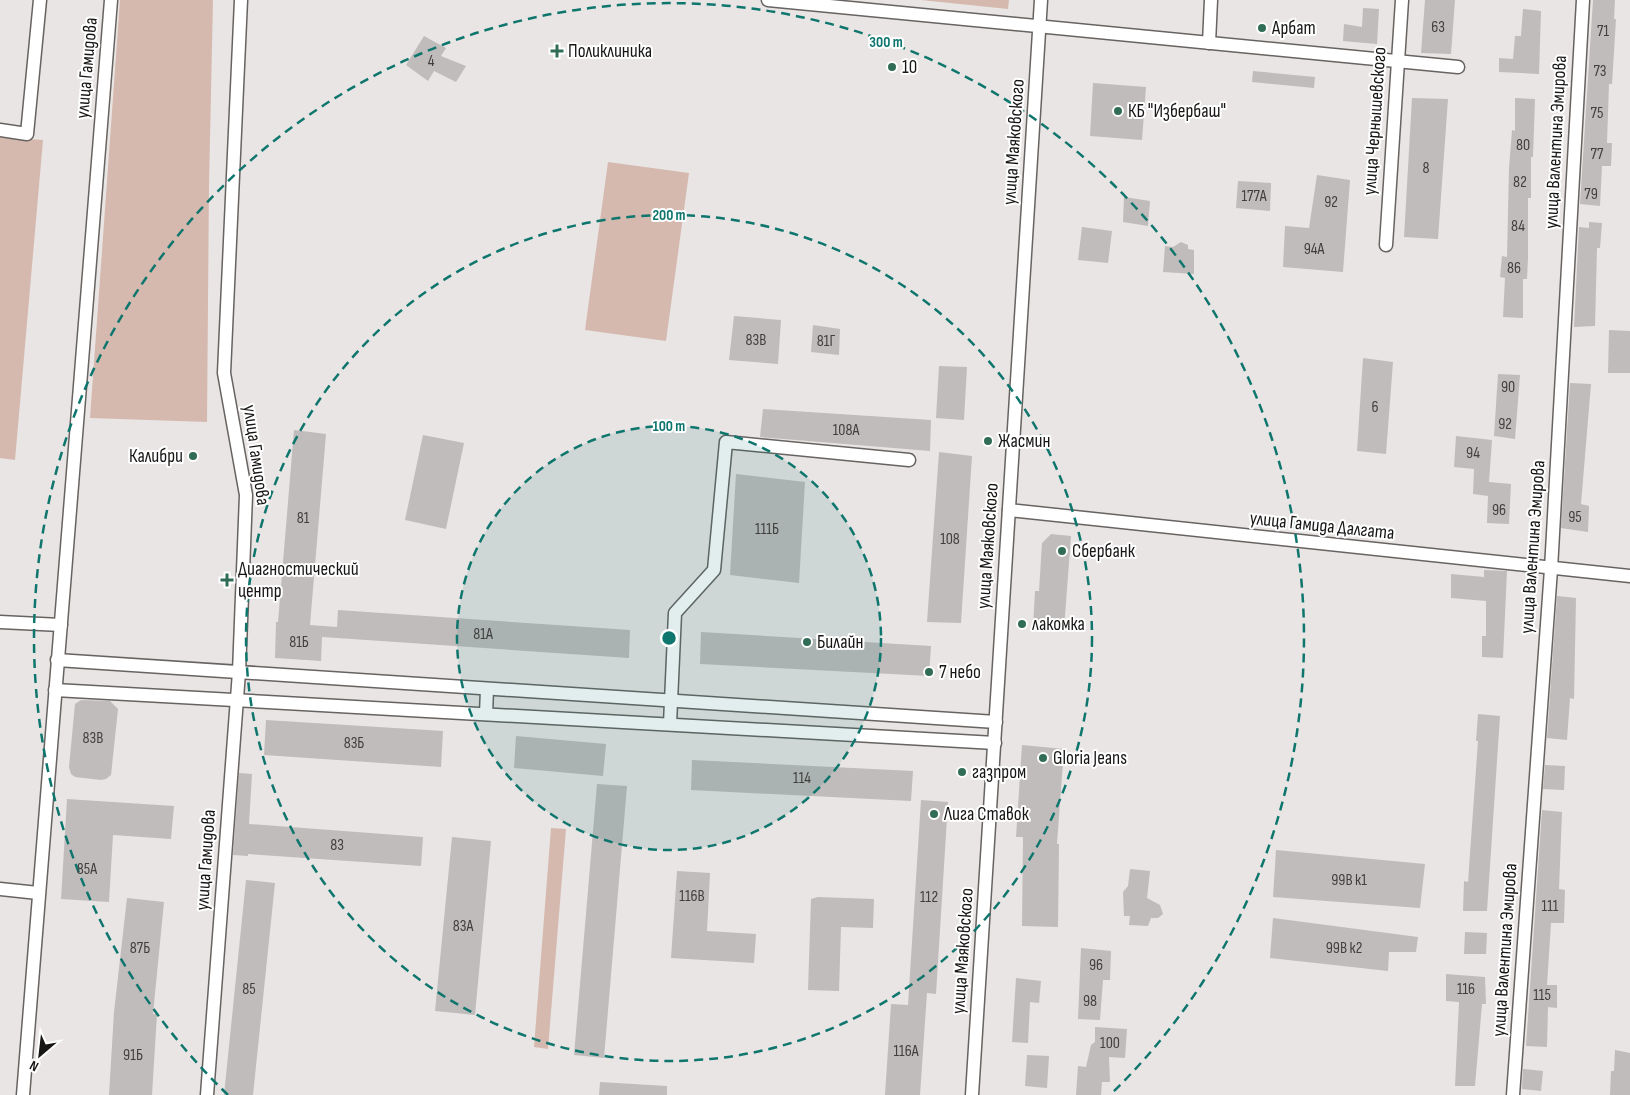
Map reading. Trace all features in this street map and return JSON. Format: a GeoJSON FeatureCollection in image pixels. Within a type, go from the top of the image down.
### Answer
{"type":"FeatureCollection","features":[{"type":"Feature","properties":{"kind":"street"},"geometry":{"type":"LineString","coordinates":[[0,130],[27,134],[40,0]]}},
{"type":"Feature","properties":{"kind":"street","name":"улица Гамидова"},"geometry":{"type":"LineString","coordinates":[[23,1095],[111,0]]}},
{"type":"Feature","properties":{"kind":"street","name":"улица Гамидова"},"geometry":{"type":"LineString","coordinates":[[207,1095],[239,672],[246,495],[224,373],[241,0]]}},
{"type":"Feature","properties":{"kind":"street"},"geometry":{"type":"LineString","coordinates":[[768,0],[1458,67]]}},
{"type":"Feature","properties":{"kind":"street","name":"улица Маяковского"},"geometry":{"type":"LineString","coordinates":[[972,1095],[1041,0]]}},
{"type":"Feature","properties":{"kind":"street"},"geometry":{"type":"LineString","coordinates":[[1209,43],[1211,0]]}},
{"type":"Feature","properties":{"kind":"street","name":"улица Чернышевского"},"geometry":{"type":"LineString","coordinates":[[1386,245],[1402,0]]}},
{"type":"Feature","properties":{"kind":"street","name":"улица Валентина Эмирова"},"geometry":{"type":"LineString","coordinates":[[1513,1095],[1552,569],[1583,0]]}},
{"type":"Feature","properties":{"kind":"street"},"geometry":{"type":"LineString","coordinates":[[670,724],[675,613],[714,570],[726,442],[909,460]]}},
{"type":"Feature","properties":{"kind":"street","name":"улица Гамида Далгата"},"geometry":{"type":"LineString","coordinates":[[1009,510],[1630,576]]}},
{"type":"Feature","properties":{"kind":"street"},"geometry":{"type":"LineString","coordinates":[[0,622],[61,625]]}},
{"type":"Feature","properties":{"kind":"street"},"geometry":{"type":"LineString","coordinates":[[57,660],[996,722]]}},
{"type":"Feature","properties":{"kind":"street"},"geometry":{"type":"LineString","coordinates":[[486,689],[486,714]]}},
{"type":"Feature","properties":{"kind":"street"},"geometry":{"type":"LineString","coordinates":[[55,690],[995,743]]}},
{"type":"Feature","properties":{"kind":"street"},"geometry":{"type":"LineString","coordinates":[[0,889],[38,893]]}},
{"type":"Feature","properties":{"kind":"shaded area"},"geometry":{"type":"Polygon","coordinates":[[[120,0],[213,0],[207,422],[90,418],[120,0]]]}},
{"type":"Feature","properties":{"kind":"shaded area"},"geometry":{"type":"Polygon","coordinates":[[[921,0],[1009,0],[1008,9],[921,0]]]}},
{"type":"Feature","properties":{"kind":"shaded area"},"geometry":{"type":"Polygon","coordinates":[[[0,137],[43,140],[15,460],[0,458],[0,137]]]}},
{"type":"Feature","properties":{"kind":"shaded area"},"geometry":{"type":"Polygon","coordinates":[[[608,162],[689,173],[666,341],[585,330],[608,162]]]}},
{"type":"Feature","properties":{"kind":"shaded area"},"geometry":{"type":"Polygon","coordinates":[[[551,828],[566,829],[548,1049],[534,1047],[551,828]]]}},
{"type":"Feature","properties":{"kind":"building"},"geometry":{"type":"Polygon","coordinates":[[[1425,0],[1455,0],[1451,54],[1421,53],[1425,0]]]}},
{"type":"Feature","properties":{"kind":"building"},"geometry":{"type":"Polygon","coordinates":[[[1593,0],[1615,0],[1614,19],[1616,19],[1612,84],[1609,84],[1607,143],[1612,143],[1611,166],[1602,166],[1600,206],[1580,204],[1593,0]]]}},
{"type":"Feature","properties":{"kind":"building"},"geometry":{"type":"Polygon","coordinates":[[[1363,8],[1379,9],[1377,44],[1343,41],[1344,24],[1362,27],[1363,8]]]}},
{"type":"Feature","properties":{"kind":"building"},"geometry":{"type":"Polygon","coordinates":[[[1523,9],[1541,11],[1539,74],[1499,72],[1499,58],[1513,59],[1515,36],[1521,36],[1523,9]]]}},
{"type":"Feature","properties":{"kind":"building"},"geometry":{"type":"Polygon","coordinates":[[[424,36],[446,48],[441,56],[466,66],[456,82],[434,71],[428,81],[406,65],[424,36]]]}},
{"type":"Feature","properties":{"kind":"building"},"geometry":{"type":"Polygon","coordinates":[[[1253,71],[1315,77],[1314,88],[1252,82],[1253,71]]]}},
{"type":"Feature","properties":{"kind":"building","name":"КБ \"Избербаш\""},"geometry":{"type":"Polygon","coordinates":[[[1093,83],[1146,87],[1142,140],[1090,136],[1093,83]]]}},
{"type":"Feature","properties":{"kind":"building"},"geometry":{"type":"Polygon","coordinates":[[[1412,98],[1448,99],[1438,239],[1404,237],[1412,98]]]}},
{"type":"Feature","properties":{"kind":"building"},"geometry":{"type":"Polygon","coordinates":[[[1515,98],[1535,99],[1533,157],[1531,157],[1531,198],[1528,198],[1527,279],[1523,279],[1523,318],[1503,317],[1505,278],[1500,277],[1502,256],[1507,257],[1509,168],[1512,130],[1515,131],[1515,98]]]}},
{"type":"Feature","properties":{"kind":"building"},"geometry":{"type":"Polygon","coordinates":[[[1317,175],[1350,180],[1343,272],[1283,267],[1285,226],[1309,228],[1317,175]]]}},
{"type":"Feature","properties":{"kind":"building"},"geometry":{"type":"Polygon","coordinates":[[[1238,181],[1271,183],[1270,211],[1236,208],[1238,181]]]}},
{"type":"Feature","properties":{"kind":"building"},"geometry":{"type":"Polygon","coordinates":[[[1124,197],[1150,201],[1148,226],[1123,222],[1124,197]]]}},
{"type":"Feature","properties":{"kind":"building"},"geometry":{"type":"Polygon","coordinates":[[[1589,222],[1602,223],[1600,248],[1597,248],[1595,326],[1574,327],[1579,227],[1589,228],[1589,222]]]}},
{"type":"Feature","properties":{"kind":"building"},"geometry":{"type":"Polygon","coordinates":[[[1082,227],[1112,231],[1108,263],[1078,260],[1082,227]]]}},
{"type":"Feature","properties":{"kind":"building"},"geometry":{"type":"Polygon","coordinates":[[[1181,242],[1188,245],[1188,249],[1194,250],[1194,274],[1163,272],[1165,246],[1173,247],[1181,242]]]}},
{"type":"Feature","properties":{"kind":"building"},"geometry":{"type":"Polygon","coordinates":[[[734,316],[781,320],[778,364],[729,360],[734,316]]]}},
{"type":"Feature","properties":{"kind":"building"},"geometry":{"type":"Polygon","coordinates":[[[813,325],[840,329],[839,355],[811,352],[813,325]]]}},
{"type":"Feature","properties":{"kind":"building"},"geometry":{"type":"Polygon","coordinates":[[[1609,330],[1630,331],[1630,373],[1608,373],[1609,330]]]}},
{"type":"Feature","properties":{"kind":"building"},"geometry":{"type":"Polygon","coordinates":[[[1363,358],[1393,362],[1386,454],[1357,451],[1363,358]]]}},
{"type":"Feature","properties":{"kind":"building"},"geometry":{"type":"Polygon","coordinates":[[[939,366],[967,367],[964,420],[936,418],[939,366]]]}},
{"type":"Feature","properties":{"kind":"building"},"geometry":{"type":"Polygon","coordinates":[[[1498,374],[1520,375],[1515,439],[1494,436],[1498,374]]]}},
{"type":"Feature","properties":{"kind":"building"},"geometry":{"type":"Polygon","coordinates":[[[1570,383],[1591,384],[1581,504],[1589,506],[1588,532],[1561,528],[1570,383]]]}},
{"type":"Feature","properties":{"kind":"building"},"geometry":{"type":"Polygon","coordinates":[[[763,409],[931,420],[930,451],[760,437],[763,409]]]}},
{"type":"Feature","properties":{"kind":"building"},"geometry":{"type":"Polygon","coordinates":[[[294,430],[326,434],[310,625],[337,627],[338,610],[630,630],[629,658],[322,637],[321,661],[275,658],[276,622],[278,622],[294,430]]]}},
{"type":"Feature","properties":{"kind":"building"},"geometry":{"type":"Polygon","coordinates":[[[423,435],[464,443],[446,529],[405,520],[423,435]]]}},
{"type":"Feature","properties":{"kind":"building"},"geometry":{"type":"Polygon","coordinates":[[[1456,436],[1492,440],[1489,482],[1511,484],[1509,524],[1487,523],[1488,496],[1473,494],[1474,469],[1454,467],[1456,436]]]}},
{"type":"Feature","properties":{"kind":"building"},"geometry":{"type":"Polygon","coordinates":[[[939,452],[972,456],[961,623],[927,622],[939,452]]]}},
{"type":"Feature","properties":{"kind":"building"},"geometry":{"type":"Polygon","coordinates":[[[736,474],[805,482],[799,583],[730,575],[736,474]]]}},
{"type":"Feature","properties":{"kind":"building"},"geometry":{"type":"Polygon","coordinates":[[[1051,534],[1071,536],[1064,629],[1033,627],[1035,591],[1039,591],[1042,543],[1051,534]]]}},
{"type":"Feature","properties":{"kind":"building"},"geometry":{"type":"Polygon","coordinates":[[[1484,570],[1507,571],[1503,658],[1482,657],[1482,636],[1486,636],[1486,601],[1451,598],[1451,574],[1484,577],[1484,570]]]}},
{"type":"Feature","properties":{"kind":"building"},"geometry":{"type":"Polygon","coordinates":[[[1557,596],[1576,598],[1574,699],[1570,698],[1567,740],[1547,738],[1557,596]]]}},
{"type":"Feature","properties":{"kind":"building"},"geometry":{"type":"Polygon","coordinates":[[[701,632],[931,646],[929,676],[700,664],[701,632]]]}},
{"type":"Feature","properties":{"kind":"building"},"geometry":{"type":"Polygon","coordinates":[[[81,700],[110,701],[118,709],[111,775],[106,779],[75,777],[71,774],[69,767],[75,704],[81,700]]]}},
{"type":"Feature","properties":{"kind":"building"},"geometry":{"type":"Polygon","coordinates":[[[1478,714],[1500,716],[1487,911],[1463,911],[1464,881],[1468,882],[1478,741],[1476,741],[1478,714]]]}},
{"type":"Feature","properties":{"kind":"building"},"geometry":{"type":"Polygon","coordinates":[[[266,720],[443,731],[441,767],[264,755],[266,720]]]}},
{"type":"Feature","properties":{"kind":"building"},"geometry":{"type":"Polygon","coordinates":[[[516,736],[606,744],[603,776],[514,768],[516,736]]]}},
{"type":"Feature","properties":{"kind":"building"},"geometry":{"type":"Polygon","coordinates":[[[1022,745],[1064,749],[1057,844],[1059,844],[1058,927],[1022,926],[1023,837],[1016,837],[1022,745]]]}},
{"type":"Feature","properties":{"kind":"building"},"geometry":{"type":"Polygon","coordinates":[[[692,760],[913,771],[911,801],[691,790],[692,760]]]}},
{"type":"Feature","properties":{"kind":"building"},"geometry":{"type":"Polygon","coordinates":[[[1545,765],[1565,766],[1564,790],[1543,789],[1545,765]]]}},
{"type":"Feature","properties":{"kind":"building"},"geometry":{"type":"Polygon","coordinates":[[[239,773],[252,774],[249,824],[423,837],[421,866],[248,854],[248,856],[233,855],[239,773]]]}},
{"type":"Feature","properties":{"kind":"building"},"geometry":{"type":"Polygon","coordinates":[[[597,784],[627,786],[604,1058],[574,1055],[597,784]]]}},
{"type":"Feature","properties":{"kind":"building"},"geometry":{"type":"Polygon","coordinates":[[[67,799],[174,806],[171,839],[113,835],[109,902],[61,899],[67,799]]]}},
{"type":"Feature","properties":{"kind":"building"},"geometry":{"type":"Polygon","coordinates":[[[921,800],[948,802],[936,994],[927,993],[920,1095],[885,1095],[891,1004],[908,1005],[921,800]]]}},
{"type":"Feature","properties":{"kind":"building"},"geometry":{"type":"Polygon","coordinates":[[[1542,810],[1562,812],[1559,889],[1565,890],[1564,923],[1551,923],[1547,985],[1557,985],[1557,1008],[1548,1007],[1547,1047],[1526,1046],[1542,810]]]}},
{"type":"Feature","properties":{"kind":"building"},"geometry":{"type":"Polygon","coordinates":[[[452,837],[491,841],[475,1015],[435,1011],[452,837]]]}},
{"type":"Feature","properties":{"kind":"building"},"geometry":{"type":"Polygon","coordinates":[[[1276,850],[1425,864],[1420,908],[1273,897],[1276,850]]]}},
{"type":"Feature","properties":{"kind":"building"},"geometry":{"type":"Polygon","coordinates":[[[1130,869],[1150,871],[1147,898],[1160,905],[1163,914],[1158,918],[1151,918],[1148,926],[1129,925],[1130,916],[1124,916],[1123,892],[1128,886],[1130,869]]]}},
{"type":"Feature","properties":{"kind":"building"},"geometry":{"type":"Polygon","coordinates":[[[677,871],[710,873],[707,931],[756,934],[754,963],[671,958],[677,871]]]}},
{"type":"Feature","properties":{"kind":"building"},"geometry":{"type":"Polygon","coordinates":[[[246,880],[275,883],[253,1095],[224,1095],[246,880]]]}},
{"type":"Feature","properties":{"kind":"building"},"geometry":{"type":"Polygon","coordinates":[[[818,897],[874,899],[873,928],[841,927],[839,991],[808,990],[811,899],[818,897]]]}},
{"type":"Feature","properties":{"kind":"building"},"geometry":{"type":"Polygon","coordinates":[[[127,898],[164,902],[153,1014],[157,1014],[152,1095],[109,1095],[114,1012],[127,898]]]}},
{"type":"Feature","properties":{"kind":"building"},"geometry":{"type":"Polygon","coordinates":[[[1273,918],[1418,937],[1416,952],[1389,952],[1388,971],[1270,958],[1273,918]]]}},
{"type":"Feature","properties":{"kind":"building"},"geometry":{"type":"Polygon","coordinates":[[[1465,932],[1487,933],[1486,954],[1464,954],[1465,932]]]}},
{"type":"Feature","properties":{"kind":"building"},"geometry":{"type":"Polygon","coordinates":[[[1081,948],[1111,951],[1110,980],[1103,980],[1100,1020],[1078,1019],[1081,948]]]}},
{"type":"Feature","properties":{"kind":"building"},"geometry":{"type":"Polygon","coordinates":[[[1446,974],[1485,977],[1486,1004],[1482,1004],[1475,1086],[1455,1086],[1459,1002],[1446,1001],[1446,974]]]}},
{"type":"Feature","properties":{"kind":"building"},"geometry":{"type":"Polygon","coordinates":[[[1016,978],[1041,981],[1039,1003],[1030,1002],[1028,1043],[1012,1042],[1016,978]]]}},
{"type":"Feature","properties":{"kind":"building"},"geometry":{"type":"Polygon","coordinates":[[[1095,1027],[1127,1029],[1125,1058],[1109,1057],[1110,1082],[1102,1082],[1101,1095],[1076,1095],[1078,1066],[1086,1067],[1091,1045],[1095,1042],[1095,1027]]]}},
{"type":"Feature","properties":{"kind":"building"},"geometry":{"type":"Polygon","coordinates":[[[1615,1050],[1630,1053],[1630,1095],[1610,1095],[1611,1071],[1614,1071],[1615,1050]]]}},
{"type":"Feature","properties":{"kind":"building"},"geometry":{"type":"Polygon","coordinates":[[[1027,1055],[1049,1056],[1047,1088],[1025,1086],[1027,1055]]]}},
{"type":"Feature","properties":{"kind":"building"},"geometry":{"type":"Polygon","coordinates":[[[1523,1069],[1543,1071],[1541,1091],[1522,1089],[1523,1069]]]}},
{"type":"Feature","properties":{"kind":"building"},"geometry":{"type":"Polygon","coordinates":[[[600,1082],[667,1086],[667,1095],[599,1095],[600,1082]]]}},
{"type":"Feature","properties":{"kind":"place","name":"Арбат"},"geometry":{"type":"Point","coordinates":[1262,28]}},
{"type":"Feature","properties":{"kind":"place","name":"Поликлиника"},"geometry":{"type":"Point","coordinates":[557,51]}},
{"type":"Feature","properties":{"kind":"place","name":"10"},"geometry":{"type":"Point","coordinates":[892,67]}},
{"type":"Feature","properties":{"kind":"place","name":"КБ \"Избербаш\""},"geometry":{"type":"Point","coordinates":[1118,111]}},
{"type":"Feature","properties":{"kind":"place","name":"Жасмин"},"geometry":{"type":"Point","coordinates":[988,441]}},
{"type":"Feature","properties":{"kind":"place","name":"Калибри"},"geometry":{"type":"Point","coordinates":[193,456]}},
{"type":"Feature","properties":{"kind":"place","name":"Сбербанк"},"geometry":{"type":"Point","coordinates":[1062,551]}},
{"type":"Feature","properties":{"kind":"place","name":"Диагностический центр"},"geometry":{"type":"Point","coordinates":[227,580]}},
{"type":"Feature","properties":{"kind":"place","name":"лакомка"},"geometry":{"type":"Point","coordinates":[1022,624]}},
{"type":"Feature","properties":{"kind":"place","name":"Билайн"},"geometry":{"type":"Point","coordinates":[807,642]}},
{"type":"Feature","properties":{"kind":"place","name":"7 небо"},"geometry":{"type":"Point","coordinates":[929,672]}},
{"type":"Feature","properties":{"kind":"place","name":"Gloria Jeans"},"geometry":{"type":"Point","coordinates":[1043,758]}},
{"type":"Feature","properties":{"kind":"place","name":"газпром"},"geometry":{"type":"Point","coordinates":[962,772]}},
{"type":"Feature","properties":{"kind":"place","name":"Лига Ставок"},"geometry":{"type":"Point","coordinates":[934,814]}}]}
